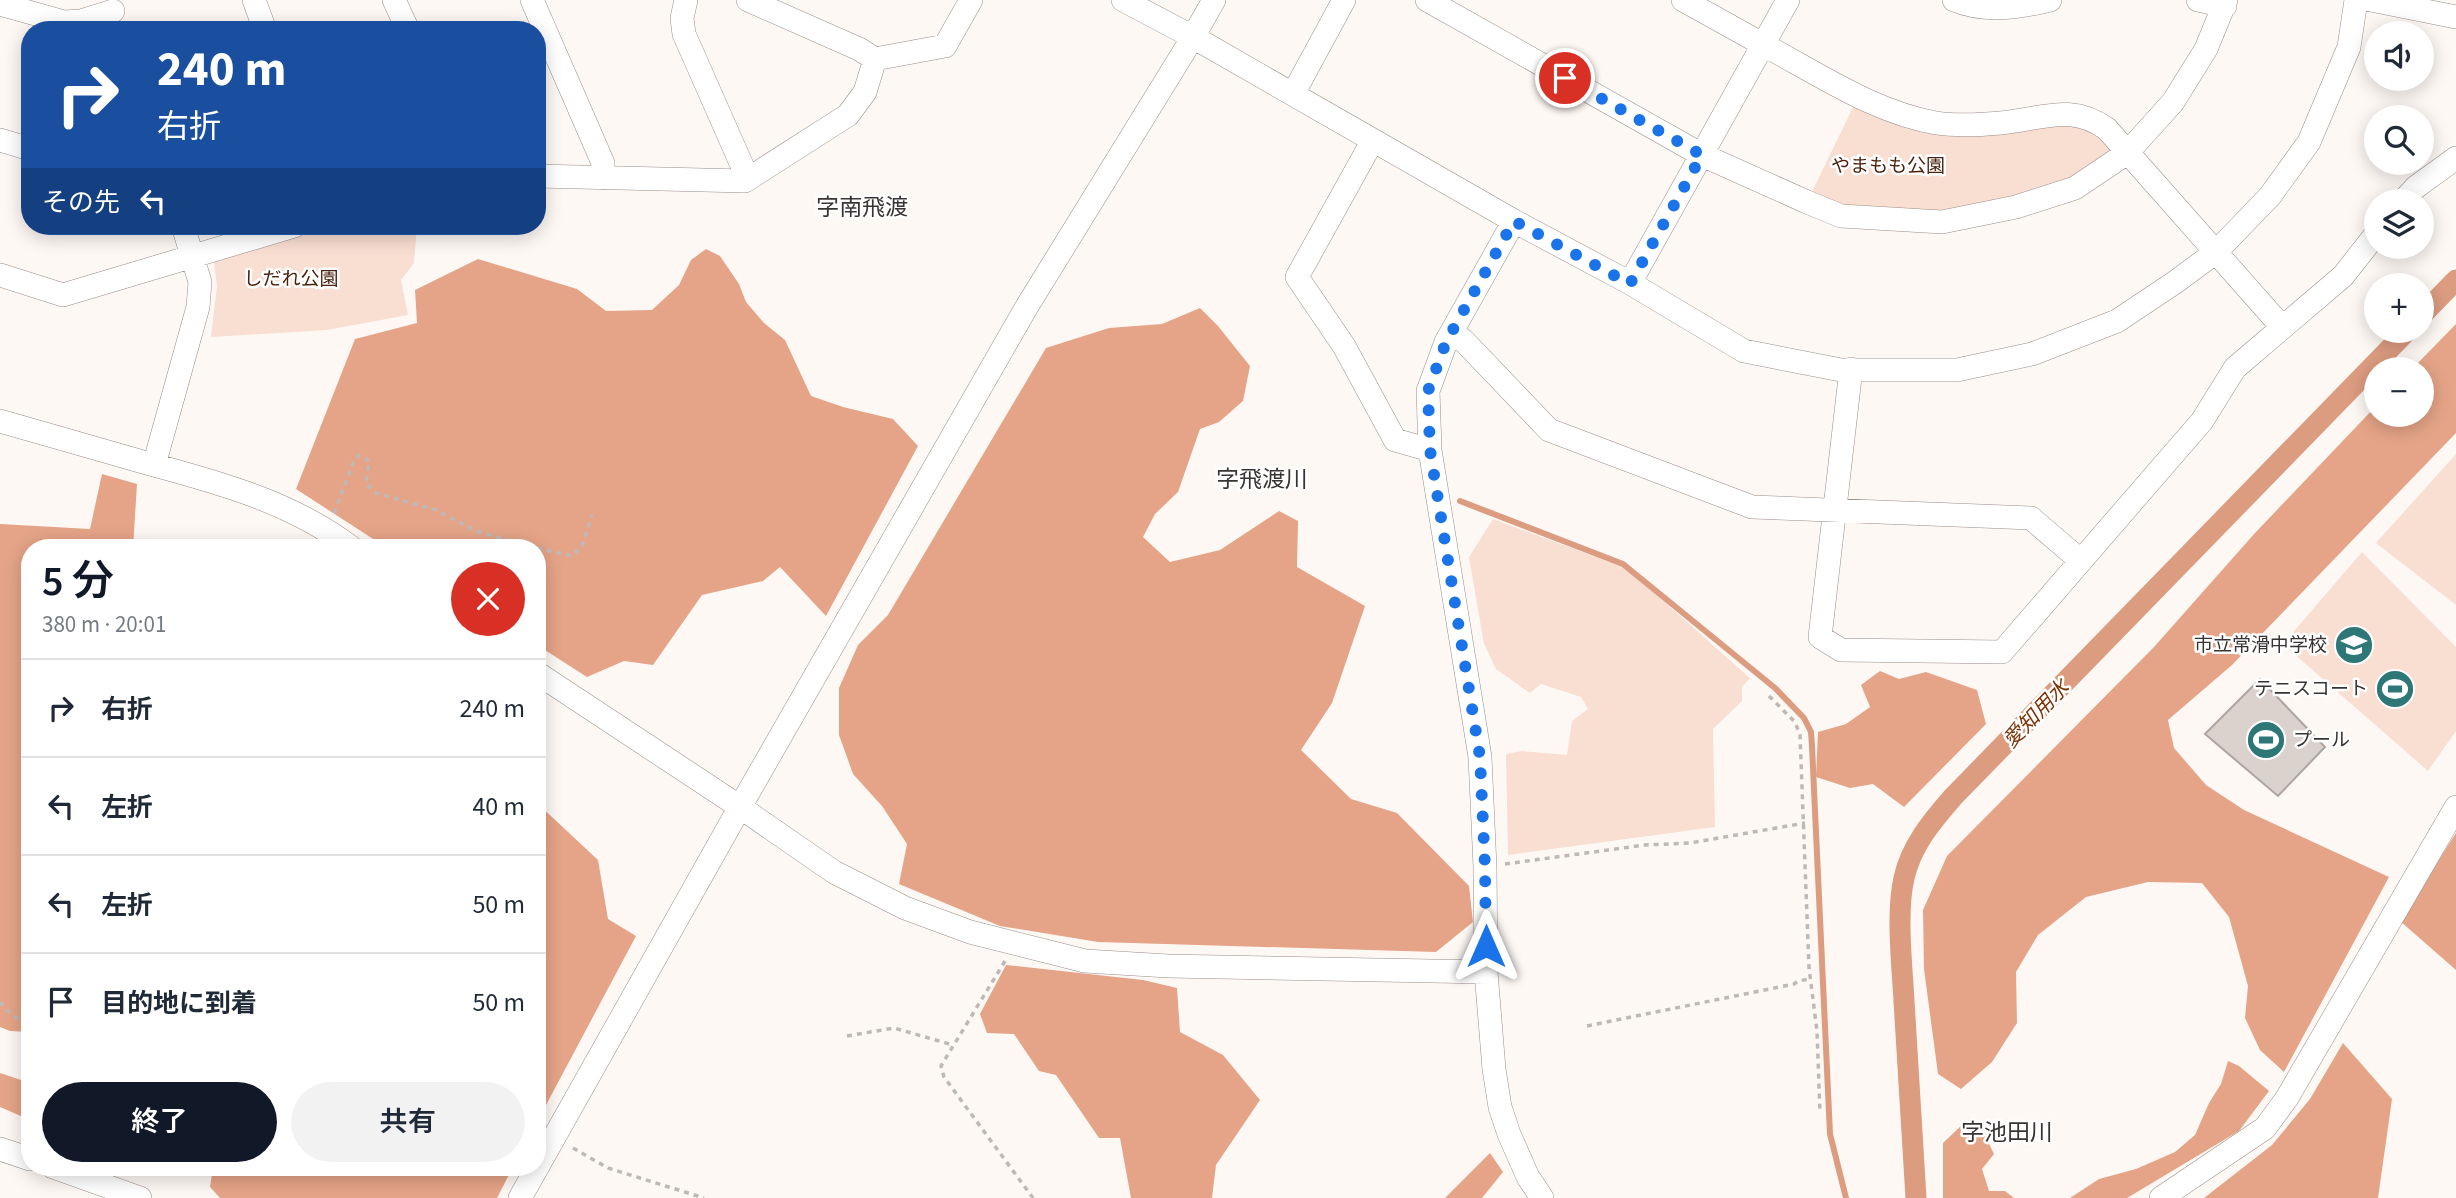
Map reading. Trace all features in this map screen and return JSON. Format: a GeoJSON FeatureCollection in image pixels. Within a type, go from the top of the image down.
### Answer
{"type":"FeatureCollection","features":[{"type":"Feature","properties":{"kind":"street"},"geometry":{"type":"LineString","coordinates":[[254,0],[262,21]]}},
{"type":"Feature","properties":{"kind":"street"},"geometry":{"type":"LineString","coordinates":[[394,0],[404,21]]}},
{"type":"Feature","properties":{"kind":"street"},"geometry":{"type":"LineString","coordinates":[[531,0],[540,21]]}},
{"type":"Feature","properties":{"kind":"street"},"geometry":{"type":"LineString","coordinates":[[686,0],[682,18],[684,34],[748,179]]}},
{"type":"Feature","properties":{"kind":"street"},"geometry":{"type":"LineString","coordinates":[[748,0],[859,49],[875,59],[945,46],[971,0]]}},
{"type":"Feature","properties":{"kind":"street"},"geometry":{"type":"LineString","coordinates":[[1123,0],[1194,37],[1744,351],[1841,370],[1957,370],[2032,354],[2117,321],[2175,283],[2216,252],[2270,197],[2309,142],[2349,47],[2356,0]]}},
{"type":"Feature","properties":{"kind":"street"},"geometry":{"type":"LineString","coordinates":[[546,1152],[1026,308],[1194,37],[1214,0]]}},
{"type":"Feature","properties":{"kind":"street"},"geometry":{"type":"LineString","coordinates":[[1293,94],[1344,0]]}},
{"type":"Feature","properties":{"kind":"street"},"geometry":{"type":"LineString","coordinates":[[1427,0],[1702,155],[1840,216],[1942,222],[2016,207],[2075,188],[2127,153],[2173,102],[2206,49],[2225,3],[2198,0]]}},
{"type":"Feature","properties":{"kind":"street"},"geometry":{"type":"LineString","coordinates":[[1683,0],[1858,97],[1914,118],[1964,125],[2000,123],[2060,113],[2086,116],[2107,129],[2281,327]]}},
{"type":"Feature","properties":{"kind":"street"},"geometry":{"type":"LineString","coordinates":[[1630,284],[1788,0]]}},
{"type":"Feature","properties":{"kind":"street"},"geometry":{"type":"LineString","coordinates":[[1954,0],[1970,6],[2019,8],[2050,0]]}},
{"type":"Feature","properties":{"kind":"street"},"geometry":{"type":"LineString","coordinates":[[2371,0],[2456,17]]}},
{"type":"Feature","properties":{"kind":"street"},"geometry":{"type":"LineString","coordinates":[[0,4],[60,21]]}},
{"type":"Feature","properties":{"kind":"street"},"geometry":{"type":"LineString","coordinates":[[81,21],[115,14]]}},
{"type":"Feature","properties":{"kind":"street"},"geometry":{"type":"LineString","coordinates":[[546,34],[603,163],[603,178]]}},
{"type":"Feature","properties":{"kind":"street"},"geometry":{"type":"LineString","coordinates":[[546,176],[745,181],[848,115],[865,92],[875,59]]}},
{"type":"Feature","properties":{"kind":"street"},"geometry":{"type":"LineString","coordinates":[[0,140],[21,146]]}},
{"type":"Feature","properties":{"kind":"street"},"geometry":{"type":"LineString","coordinates":[[1373,140],[1297,277],[1344,346],[1395,440],[1430,450]]}},
{"type":"Feature","properties":{"kind":"street"},"geometry":{"type":"LineString","coordinates":[[2414,189],[2456,158]]}},
{"type":"Feature","properties":{"kind":"street"},"geometry":{"type":"LineString","coordinates":[[1514,221],[1451,334],[1428,391],[1430,450],[1480,757],[1486,972],[1494,1069],[1500,1107],[1517,1154],[1542,1198]]}},
{"type":"Feature","properties":{"kind":"street"},"geometry":{"type":"LineString","coordinates":[[154,465],[198,307],[200,282],[186,235]]}},
{"type":"Feature","properties":{"kind":"street"},"geometry":{"type":"LineString","coordinates":[[0,275],[63,295],[264,235]]}},
{"type":"Feature","properties":{"kind":"street"},"geometry":{"type":"LineString","coordinates":[[1851,369],[1820,637],[1841,650],[2002,652],[2202,421],[2235,368],[2343,276],[2364,249]]}},
{"type":"Feature","properties":{"kind":"street"},"geometry":{"type":"LineString","coordinates":[[1451,334],[1463,340],[1549,430],[1752,507],[2031,518],[2081,561]]}},
{"type":"Feature","properties":{"kind":"street"},"geometry":{"type":"LineString","coordinates":[[0,421],[215,481],[291,511],[328,529],[341,539]]}},
{"type":"Feature","properties":{"kind":"street"},"geometry":{"type":"LineString","coordinates":[[546,679],[834,872],[905,908],[970,932],[1085,961],[1168,966],[1486,972]]}},
{"type":"Feature","properties":{"kind":"street"},"geometry":{"type":"LineString","coordinates":[[2161,1198],[2265,1128],[2287,1098],[2456,807]]}},
{"type":"Feature","properties":{"kind":"street"},"geometry":{"type":"LineString","coordinates":[[0,1149],[21,1156]]}},
{"type":"Feature","properties":{"kind":"street"},"geometry":{"type":"LineString","coordinates":[[78,1176],[140,1198]]}},
{"type":"Feature","properties":{"kind":"street"},"geometry":{"type":"LineString","coordinates":[[520,1198],[532,1176]]}},
{"type":"Feature","properties":{"kind":"path"},"geometry":{"type":"LineString","coordinates":[[328,529],[354,461],[359,455],[369,461],[366,483],[376,494],[436,510],[476,531],[504,539]]}},
{"type":"Feature","properties":{"kind":"path"},"geometry":{"type":"LineString","coordinates":[[546,550],[572,556],[582,546],[592,515]]}},
{"type":"Feature","properties":{"kind":"path"},"geometry":{"type":"LineString","coordinates":[[1769,696],[1795,722],[1800,734],[1820,1113]]}},
{"type":"Feature","properties":{"kind":"path"},"geometry":{"type":"LineString","coordinates":[[1485,867],[1645,845],[1690,843],[1805,823]]}},
{"type":"Feature","properties":{"kind":"path"},"geometry":{"type":"LineString","coordinates":[[1010,943],[1006,959],[941,1066],[944,1077],[1033,1198]]}},
{"type":"Feature","properties":{"kind":"path"},"geometry":{"type":"LineString","coordinates":[[1587,1026],[1794,985],[1798,981],[1811,978]]}},
{"type":"Feature","properties":{"kind":"path"},"geometry":{"type":"LineString","coordinates":[[0,1002],[21,1022]]}},
{"type":"Feature","properties":{"kind":"path"},"geometry":{"type":"LineString","coordinates":[[847,1037],[894,1028],[953,1045]]}},
{"type":"Feature","properties":{"kind":"path"},"geometry":{"type":"LineString","coordinates":[[555,1136],[584,1156],[608,1168],[704,1198]]}},
{"type":"Feature","properties":{"kind":"green space","name":"やまもも公園"},"geometry":{"type":"Polygon","coordinates":[[[1858,97],[1914,118],[2060,113],[2127,153],[2075,188],[1942,222],[1807,202],[1858,97]]]}},
{"type":"Feature","properties":{"kind":"green space","name":"しだれ公園"},"geometry":{"type":"Polygon","coordinates":[[[251,235],[416,235],[414,263],[401,280],[408,315],[327,330],[211,337],[217,286],[212,246],[251,235]]]}},
{"type":"Feature","properties":{"kind":"green space"},"geometry":{"type":"Polygon","coordinates":[[[2456,454],[2456,605],[2376,543],[2456,454]]]}},
{"type":"Feature","properties":{"kind":"green space"},"geometry":{"type":"Polygon","coordinates":[[[1493,519],[1626,568],[1750,678],[1742,687],[1742,701],[1713,729],[1715,827],[1508,855],[1506,754],[1522,751],[1567,755],[1572,721],[1588,709],[1581,697],[1541,684],[1530,693],[1496,669],[1484,644],[1469,557],[1493,519]]]}},
{"type":"Feature","properties":{"kind":"green space","name":"テニスコート"},"geometry":{"type":"Polygon","coordinates":[[[2362,552],[2456,647],[2456,731],[2428,771],[2283,644],[2362,552]]]}},
{"type":"Feature","properties":{"kind":"shaded area"},"geometry":{"type":"Polygon","coordinates":[[[706,249],[720,256],[739,284],[746,302],[764,323],[785,340],[811,396],[893,419],[918,446],[826,616],[780,567],[763,581],[702,595],[653,665],[624,661],[587,677],[546,651],[546,539],[373,539],[296,489],[355,339],[417,323],[415,290],[478,259],[577,289],[606,311],[652,310],[679,285],[691,260],[706,249]]]}},
{"type":"Feature","properties":{"kind":"shaded area"},"geometry":{"type":"Polygon","coordinates":[[[1200,308],[1250,366],[1243,401],[1219,422],[1200,429],[1178,492],[1155,514],[1143,537],[1170,562],[1220,550],[1279,511],[1298,521],[1297,567],[1365,606],[1332,703],[1301,750],[1351,799],[1397,813],[1469,886],[1473,922],[1436,952],[1098,942],[1000,926],[899,884],[907,844],[882,806],[853,774],[839,735],[839,688],[858,645],[888,615],[1046,348],[1109,328],[1162,324],[1200,308]]]}},
{"type":"Feature","properties":{"kind":"shaded area"},"geometry":{"type":"Polygon","coordinates":[[[2456,324],[2456,433],[2232,665],[2168,720],[2174,748],[2206,785],[2244,810],[2389,877],[2284,1072],[2260,1050],[2245,1018],[2248,986],[2229,917],[2202,883],[2148,882],[2086,897],[2038,935],[2016,972],[2017,1023],[1992,1062],[1961,1089],[1938,1074],[1924,969],[1923,910],[1947,856],[2154,647],[2255,533],[2364,419],[2364,427],[2434,427],[2434,357],[2424,357],[2456,324]]]}},
{"type":"Feature","properties":{"kind":"shaded area"},"geometry":{"type":"Polygon","coordinates":[[[102,474],[137,484],[134,539],[21,539],[21,1032],[10,1031],[0,1027],[0,524],[90,529],[102,474]]]}},
{"type":"Feature","properties":{"kind":"shaded area"},"geometry":{"type":"Polygon","coordinates":[[[1880,671],[1899,679],[1926,672],[1977,690],[1986,724],[1904,807],[1873,784],[1850,788],[1816,777],[1818,732],[1846,724],[1870,707],[1861,685],[1880,671]]]}},
{"type":"Feature","properties":{"kind":"shaded area"},"geometry":{"type":"Polygon","coordinates":[[[546,811],[598,860],[608,919],[636,936],[546,1105],[546,811]]]}},
{"type":"Feature","properties":{"kind":"shaded area"},"geometry":{"type":"Polygon","coordinates":[[[2456,833],[2456,970],[2400,921],[2456,833]]]}},
{"type":"Feature","properties":{"kind":"shaded area"},"geometry":{"type":"Polygon","coordinates":[[[1006,965],[1143,980],[1177,988],[1180,1032],[1223,1055],[1260,1100],[1216,1165],[1212,1198],[1131,1198],[1120,1138],[1099,1138],[1056,1075],[1039,1071],[1014,1034],[987,1033],[980,1014],[1006,965]]]}},
{"type":"Feature","properties":{"kind":"shaded area"},"geometry":{"type":"Polygon","coordinates":[[[2343,1043],[2392,1099],[2378,1198],[2204,1198],[2272,1145],[2310,1099],[2343,1043]]]}},
{"type":"Feature","properties":{"kind":"shaded area"},"geometry":{"type":"Polygon","coordinates":[[[2228,1061],[2239,1066],[2269,1091],[2239,1131],[2127,1198],[2070,1198],[2099,1179],[2136,1169],[2175,1152],[2195,1135],[2221,1084],[2228,1061]]]}},
{"type":"Feature","properties":{"kind":"shaded area"},"geometry":{"type":"Polygon","coordinates":[[[0,1073],[21,1080],[21,1116],[0,1107],[0,1073]]]}},
{"type":"Feature","properties":{"kind":"shaded area"},"geometry":{"type":"Polygon","coordinates":[[[1965,1122],[1979,1123],[1994,1154],[1982,1169],[1989,1191],[2005,1191],[2014,1198],[1943,1198],[1943,1143],[1965,1122]]]}},
{"type":"Feature","properties":{"kind":"shaded area"},"geometry":{"type":"Polygon","coordinates":[[[1490,1153],[1503,1172],[1482,1198],[1445,1198],[1490,1153]]]}},
{"type":"Feature","properties":{"kind":"shaded area"},"geometry":{"type":"Polygon","coordinates":[[[212,1176],[508,1176],[497,1198],[220,1198],[210,1187],[212,1176]]]}},
{"type":"Feature","properties":{"kind":"building","name":"プール"},"geometry":{"type":"Polygon","coordinates":[[[2260,679],[2325,747],[2278,796],[2205,734],[2260,679]]]}},
{"type":"Feature","properties":{"kind":"waterway","name":"愛知用水"},"geometry":{"type":"LineString","coordinates":[[2434,303],[2456,280]]}},
{"type":"Feature","properties":{"kind":"waterway","name":"愛知用水"},"geometry":{"type":"LineString","coordinates":[[1916,1198],[1900,923],[1904,878],[1917,845],[1953,797],[2395,343]]}},
{"type":"Feature","properties":{"kind":"waterway"},"geometry":{"type":"LineString","coordinates":[[1460,501],[1623,564],[1775,688],[1804,718],[1811,732],[1812,746],[1830,1134],[1846,1198]]}},
{"type":"Feature","properties":{"kind":"place","name":"市立常滑中学校"},"geometry":{"type":"Point","coordinates":[2354,645]}},
{"type":"Feature","properties":{"kind":"place","name":"テニスコート"},"geometry":{"type":"Point","coordinates":[2395,689]}},
{"type":"Feature","properties":{"kind":"place","name":"プール"},"geometry":{"type":"Point","coordinates":[2266,740]}},
{"type":"Feature","properties":{"kind":"district","name":"字南飛渡"},"geometry":{"type":"Point","coordinates":[862,207]}},
{"type":"Feature","properties":{"kind":"district","name":"字飛渡川"},"geometry":{"type":"Point","coordinates":[1262,479]}},
{"type":"Feature","properties":{"kind":"district","name":"字池田川"},"geometry":{"type":"Point","coordinates":[2007,1132]}},
{"type":"Feature","properties":{"kind":"route"},"geometry":{"type":"LineString","coordinates":[[1486,946],[1480,757],[1457,629],[1430,450],[1428,391],[1446,342],[1514,221],[1630,284],[1702,155],[1565,78]]}}]}
